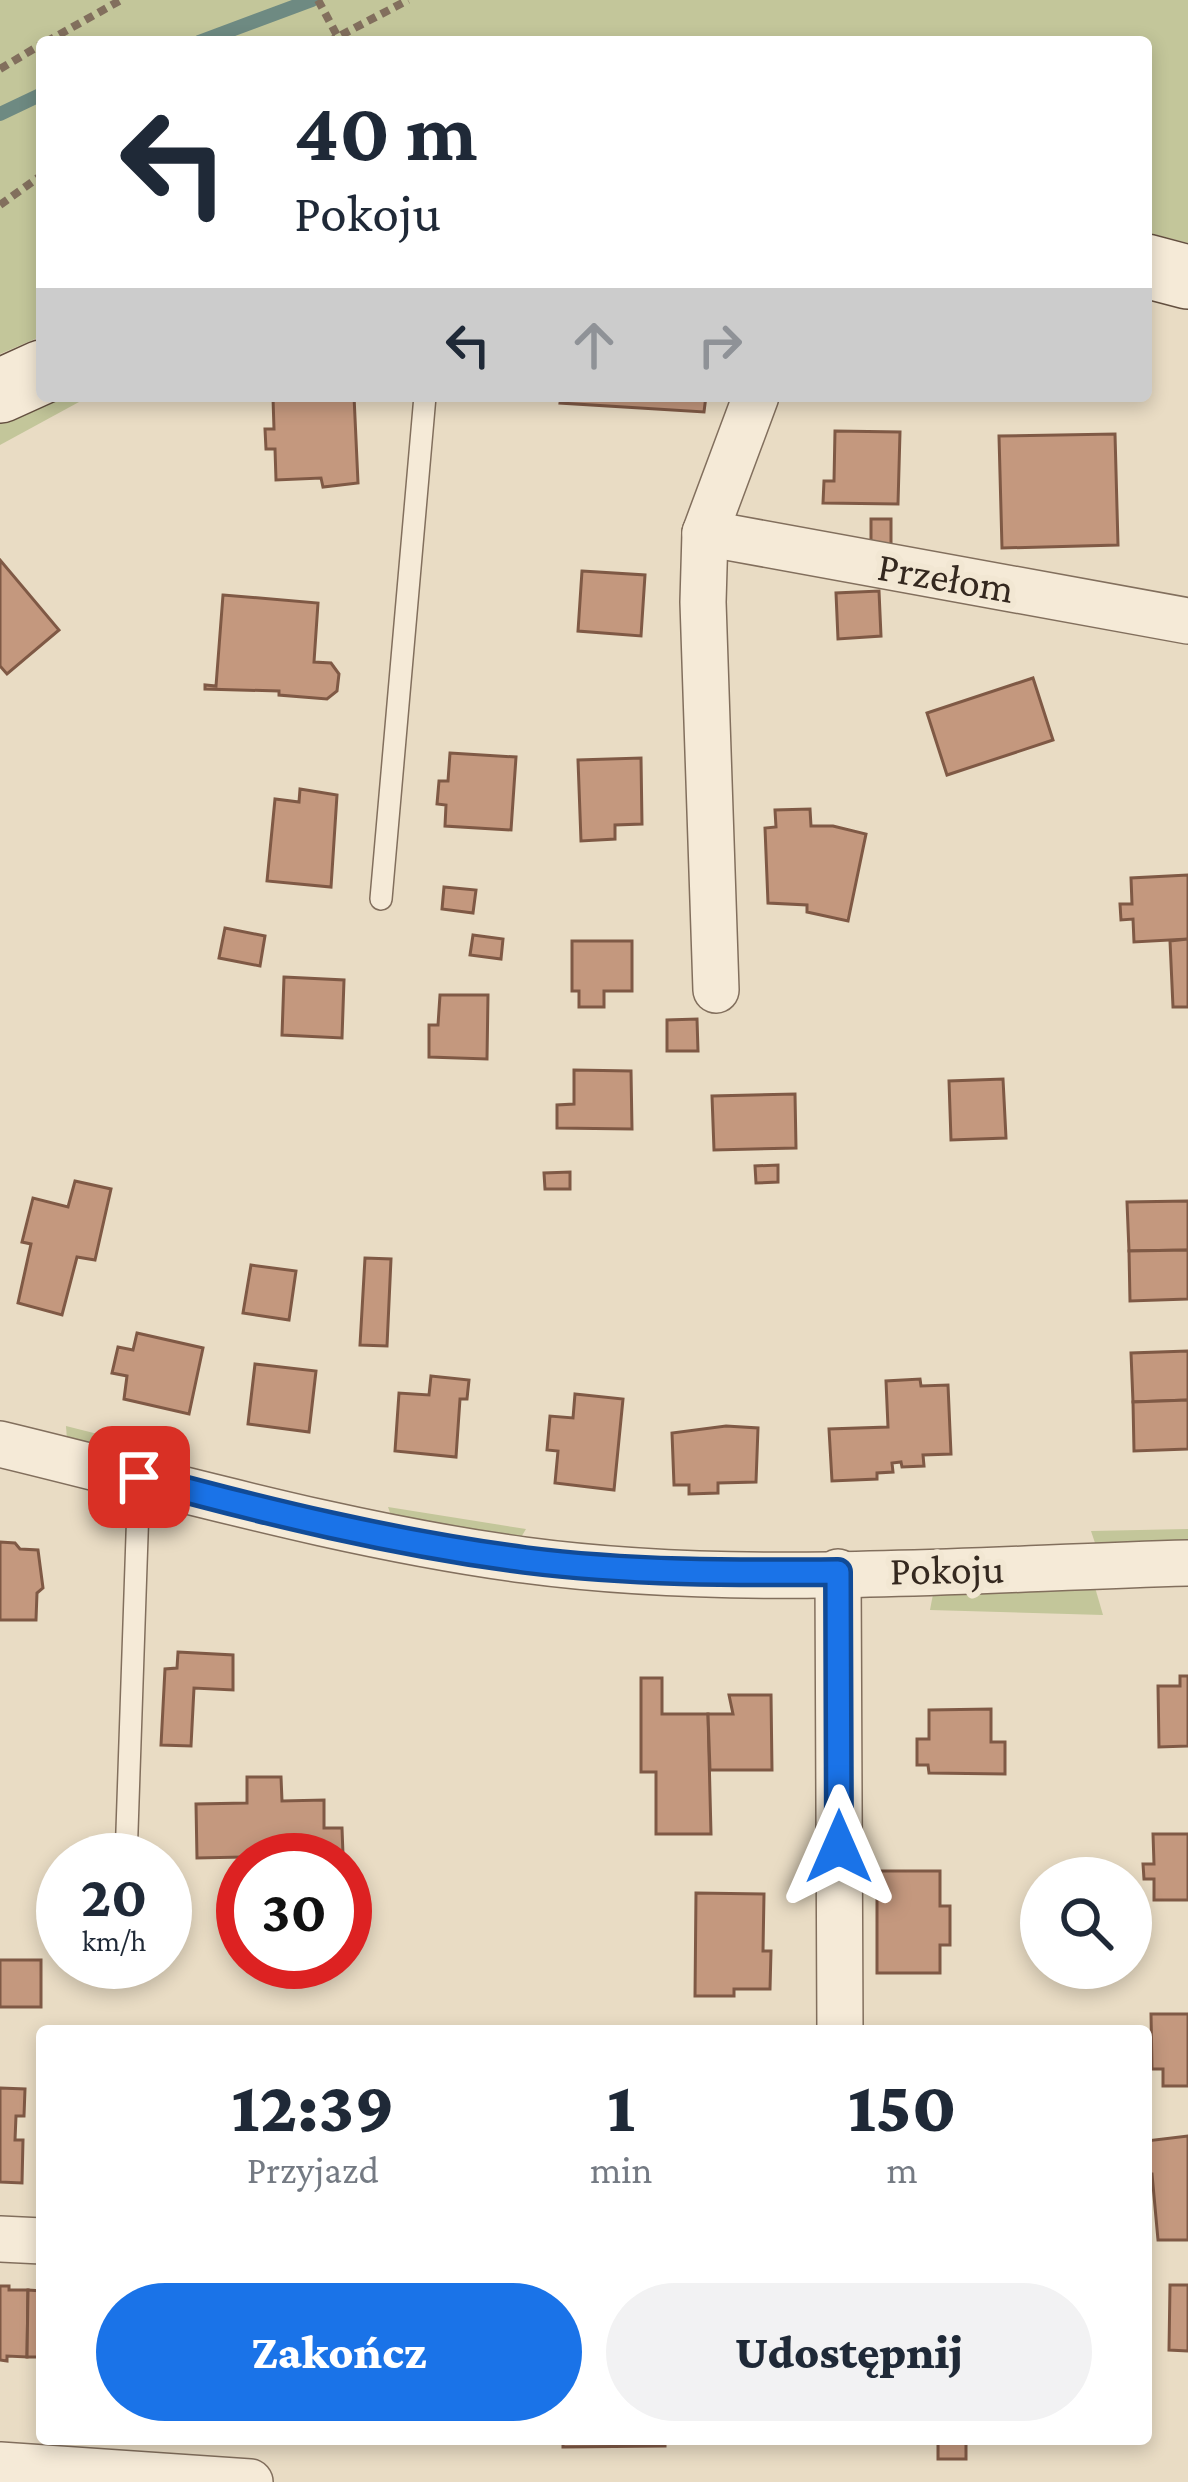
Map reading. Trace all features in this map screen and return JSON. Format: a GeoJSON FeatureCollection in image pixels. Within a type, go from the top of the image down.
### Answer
{"type":"FeatureCollection","features":[{"type":"Feature","properties":{"kind":"street"},"geometry":{"type":"LineString","coordinates":[[1152,268],[1188,277]]}},
{"type":"Feature","properties":{"kind":"street"},"geometry":{"type":"LineString","coordinates":[[0,392],[36,375]]}},
{"type":"Feature","properties":{"kind":"street"},"geometry":{"type":"LineString","coordinates":[[716,990],[703,602],[705,533],[754,402]]}},
{"type":"Feature","properties":{"kind":"street","name":"Przełom"},"geometry":{"type":"LineString","coordinates":[[705,533],[1188,621]]}},
{"type":"Feature","properties":{"kind":"street","name":"Pokoju"},"geometry":{"type":"LineString","coordinates":[[0,1444],[298,1518],[526,1560],[694,1572],[1188,1563]]}},
{"type":"Feature","properties":{"kind":"street"},"geometry":{"type":"LineString","coordinates":[[838,1572],[840,2025]]}},
{"type":"Feature","properties":{"kind":"street"},"geometry":{"type":"LineString","coordinates":[[0,2239],[36,2241]]}},
{"type":"Feature","properties":{"kind":"street"},"geometry":{"type":"LineString","coordinates":[[0,2465],[250,2482]]}},
{"type":"Feature","properties":{"kind":"lane"},"geometry":{"type":"LineString","coordinates":[[381,899],[424,402]]}},
{"type":"Feature","properties":{"kind":"lane"},"geometry":{"type":"LineString","coordinates":[[127,1833],[139,1477]]}},
{"type":"Feature","properties":{"kind":"path"},"geometry":{"type":"LineString","coordinates":[[57,36],[121,0]]}},
{"type":"Feature","properties":{"kind":"path"},"geometry":{"type":"LineString","coordinates":[[318,0],[334,36]]}},
{"type":"Feature","properties":{"kind":"path"},"geometry":{"type":"LineString","coordinates":[[342,36],[408,0]]}},
{"type":"Feature","properties":{"kind":"path"},"geometry":{"type":"LineString","coordinates":[[0,69],[36,48]]}},
{"type":"Feature","properties":{"kind":"path"},"geometry":{"type":"LineString","coordinates":[[0,205],[36,179]]}},
{"type":"Feature","properties":{"kind":"green space"},"geometry":{"type":"Polygon","coordinates":[[[0,0],[1188,0],[1188,243],[1152,234],[1152,36],[36,36],[36,339],[0,354],[0,0]]]}},
{"type":"Feature","properties":{"kind":"green space"},"geometry":{"type":"Polygon","coordinates":[[[37,402],[79,402],[0,445],[0,419],[37,402]]]}},
{"type":"Feature","properties":{"kind":"green space"},"geometry":{"type":"Polygon","coordinates":[[[66,1426],[157,1449],[150,1458],[67,1440],[66,1426]]]}},
{"type":"Feature","properties":{"kind":"green space"},"geometry":{"type":"Polygon","coordinates":[[[388,1507],[526,1529],[520,1539],[392,1518],[388,1507]]]}},
{"type":"Feature","properties":{"kind":"green space"},"geometry":{"type":"Polygon","coordinates":[[[1188,1529],[1188,1540],[1095,1543],[1091,1531],[1188,1529]]]}},
{"type":"Feature","properties":{"kind":"green space"},"geometry":{"type":"Polygon","coordinates":[[[1094,1584],[1103,1615],[930,1610],[934,1589],[1094,1584]]]}},
{"type":"Feature","properties":{"kind":"building"},"geometry":{"type":"Polygon","coordinates":[[[273,402],[354,402],[358,483],[323,487],[321,478],[276,480],[275,449],[266,449],[265,429],[274,429],[273,402]]]}},
{"type":"Feature","properties":{"kind":"building"},"geometry":{"type":"Polygon","coordinates":[[[560,402],[705,402],[704,412],[560,402]]]}},
{"type":"Feature","properties":{"kind":"building"},"geometry":{"type":"Polygon","coordinates":[[[835,431],[900,432],[898,504],[823,503],[824,481],[834,481],[835,431]]]}},
{"type":"Feature","properties":{"kind":"building"},"geometry":{"type":"Polygon","coordinates":[[[1115,434],[1118,545],[1002,548],[999,436],[1115,434]]]}},
{"type":"Feature","properties":{"kind":"building"},"geometry":{"type":"Polygon","coordinates":[[[871,519],[891,519],[891,545],[871,545],[871,519]]]}},
{"type":"Feature","properties":{"kind":"building"},"geometry":{"type":"Polygon","coordinates":[[[0,560],[59,630],[7,674],[0,666],[0,560]]]}},
{"type":"Feature","properties":{"kind":"building"},"geometry":{"type":"Polygon","coordinates":[[[582,571],[645,575],[641,636],[578,631],[582,571]]]}},
{"type":"Feature","properties":{"kind":"building"},"geometry":{"type":"Polygon","coordinates":[[[879,591],[881,636],[838,639],[836,593],[879,591]]]}},
{"type":"Feature","properties":{"kind":"building"},"geometry":{"type":"Polygon","coordinates":[[[223,595],[318,603],[314,662],[331,663],[339,674],[337,691],[327,699],[279,695],[279,691],[205,689],[205,685],[216,686],[223,595]]]}},
{"type":"Feature","properties":{"kind":"building"},"geometry":{"type":"Polygon","coordinates":[[[1033,678],[1053,740],[947,775],[927,713],[1033,678]]]}},
{"type":"Feature","properties":{"kind":"building"},"geometry":{"type":"Polygon","coordinates":[[[450,753],[516,757],[511,830],[445,826],[446,805],[437,804],[439,781],[448,781],[450,753]]]}},
{"type":"Feature","properties":{"kind":"building"},"geometry":{"type":"Polygon","coordinates":[[[641,758],[642,824],[615,825],[615,839],[581,841],[578,760],[641,758]]]}},
{"type":"Feature","properties":{"kind":"building"},"geometry":{"type":"Polygon","coordinates":[[[300,789],[337,795],[331,887],[267,881],[275,799],[299,802],[300,789]]]}},
{"type":"Feature","properties":{"kind":"building"},"geometry":{"type":"Polygon","coordinates":[[[810,809],[811,826],[866,834],[848,921],[807,912],[807,905],[768,903],[765,828],[776,827],[775,810],[810,809]]]}},
{"type":"Feature","properties":{"kind":"building"},"geometry":{"type":"Polygon","coordinates":[[[1188,875],[1188,939],[1134,942],[1133,919],[1121,920],[1120,904],[1132,904],[1131,878],[1188,875]]]}},
{"type":"Feature","properties":{"kind":"building"},"geometry":{"type":"Polygon","coordinates":[[[444,887],[476,890],[473,913],[442,909],[444,887]]]}},
{"type":"Feature","properties":{"kind":"building"},"geometry":{"type":"Polygon","coordinates":[[[225,928],[265,936],[260,966],[219,958],[225,928]]]}},
{"type":"Feature","properties":{"kind":"building"},"geometry":{"type":"Polygon","coordinates":[[[473,935],[503,939],[501,959],[470,955],[473,935]]]}},
{"type":"Feature","properties":{"kind":"building"},"geometry":{"type":"Polygon","coordinates":[[[1188,939],[1188,1007],[1173,1007],[1170,941],[1188,939]]]}},
{"type":"Feature","properties":{"kind":"building"},"geometry":{"type":"Polygon","coordinates":[[[572,941],[632,941],[632,991],[604,991],[604,1007],[579,1007],[579,991],[572,991],[572,941]]]}},
{"type":"Feature","properties":{"kind":"building"},"geometry":{"type":"Polygon","coordinates":[[[284,977],[344,980],[342,1038],[282,1035],[284,977]]]}},
{"type":"Feature","properties":{"kind":"building"},"geometry":{"type":"Polygon","coordinates":[[[440,995],[488,995],[487,1059],[429,1057],[429,1025],[438,1025],[440,995]]]}},
{"type":"Feature","properties":{"kind":"building"},"geometry":{"type":"Polygon","coordinates":[[[697,1019],[698,1051],[667,1051],[667,1020],[697,1019]]]}},
{"type":"Feature","properties":{"kind":"building"},"geometry":{"type":"Polygon","coordinates":[[[574,1070],[631,1071],[632,1129],[557,1128],[557,1105],[574,1104],[574,1070]]]}},
{"type":"Feature","properties":{"kind":"building"},"geometry":{"type":"Polygon","coordinates":[[[1003,1079],[1006,1138],[951,1140],[949,1081],[1003,1079]]]}},
{"type":"Feature","properties":{"kind":"building"},"geometry":{"type":"Polygon","coordinates":[[[795,1094],[796,1148],[714,1150],[712,1096],[795,1094]]]}},
{"type":"Feature","properties":{"kind":"building"},"geometry":{"type":"Polygon","coordinates":[[[778,1165],[778,1182],[756,1183],[755,1166],[778,1165]]]}},
{"type":"Feature","properties":{"kind":"building"},"geometry":{"type":"Polygon","coordinates":[[[570,1172],[570,1189],[545,1189],[544,1173],[570,1172]]]}},
{"type":"Feature","properties":{"kind":"building"},"geometry":{"type":"Polygon","coordinates":[[[75,1181],[111,1189],[95,1260],[77,1257],[62,1315],[18,1303],[31,1244],[22,1242],[33,1198],[68,1207],[75,1181]]]}},
{"type":"Feature","properties":{"kind":"building"},"geometry":{"type":"Polygon","coordinates":[[[1188,1201],[1188,1250],[1129,1251],[1127,1202],[1188,1201]]]}},
{"type":"Feature","properties":{"kind":"building"},"geometry":{"type":"Polygon","coordinates":[[[1188,1250],[1188,1299],[1130,1301],[1129,1251],[1188,1250]]]}},
{"type":"Feature","properties":{"kind":"building"},"geometry":{"type":"Polygon","coordinates":[[[365,1258],[391,1259],[387,1346],[360,1345],[365,1258]]]}},
{"type":"Feature","properties":{"kind":"building"},"geometry":{"type":"Polygon","coordinates":[[[251,1265],[296,1271],[289,1320],[243,1313],[251,1265]]]}},
{"type":"Feature","properties":{"kind":"building"},"geometry":{"type":"Polygon","coordinates":[[[137,1333],[203,1348],[189,1414],[124,1399],[127,1376],[112,1373],[118,1347],[133,1350],[137,1333]]]}},
{"type":"Feature","properties":{"kind":"building"},"geometry":{"type":"Polygon","coordinates":[[[1188,1351],[1188,1400],[1133,1402],[1131,1353],[1188,1351]]]}},
{"type":"Feature","properties":{"kind":"building"},"geometry":{"type":"Polygon","coordinates":[[[255,1364],[316,1371],[309,1432],[248,1424],[255,1364]]]}},
{"type":"Feature","properties":{"kind":"building"},"geometry":{"type":"Polygon","coordinates":[[[431,1376],[469,1380],[467,1399],[460,1399],[456,1457],[395,1451],[399,1393],[429,1395],[431,1376]]]}},
{"type":"Feature","properties":{"kind":"building"},"geometry":{"type":"Polygon","coordinates":[[[920,1379],[921,1386],[948,1385],[951,1454],[923,1455],[924,1466],[892,1463],[893,1472],[877,1473],[877,1479],[832,1481],[829,1429],[888,1427],[886,1381],[920,1379]]]}},
{"type":"Feature","properties":{"kind":"building"},"geometry":{"type":"Polygon","coordinates":[[[575,1394],[623,1399],[614,1490],[555,1483],[558,1451],[547,1450],[550,1416],[573,1418],[575,1394]]]}},
{"type":"Feature","properties":{"kind":"building"},"geometry":{"type":"Polygon","coordinates":[[[1188,1400],[1188,1449],[1134,1451],[1133,1402],[1188,1400]]]}},
{"type":"Feature","properties":{"kind":"building"},"geometry":{"type":"Polygon","coordinates":[[[726,1426],[758,1428],[756,1482],[718,1483],[718,1493],[689,1494],[689,1485],[674,1485],[672,1433],[726,1426]]]}},
{"type":"Feature","properties":{"kind":"building"},"geometry":{"type":"Polygon","coordinates":[[[0,1542],[38,1550],[43,1588],[37,1593],[36,1620],[0,1620],[0,1542]]]}},
{"type":"Feature","properties":{"kind":"building"},"geometry":{"type":"Polygon","coordinates":[[[178,1652],[233,1655],[233,1690],[194,1688],[191,1746],[161,1745],[165,1669],[177,1668],[178,1652]]]}},
{"type":"Feature","properties":{"kind":"building"},"geometry":{"type":"Polygon","coordinates":[[[1180,1676],[1188,1676],[1188,1746],[1159,1747],[1158,1686],[1180,1686],[1180,1676]]]}},
{"type":"Feature","properties":{"kind":"building"},"geometry":{"type":"Polygon","coordinates":[[[641,1678],[662,1678],[662,1714],[708,1714],[711,1834],[656,1834],[656,1772],[641,1772],[641,1678]]]}},
{"type":"Feature","properties":{"kind":"building"},"geometry":{"type":"Polygon","coordinates":[[[729,1695],[771,1695],[772,1770],[710,1770],[708,1714],[733,1714],[729,1695]]]}},
{"type":"Feature","properties":{"kind":"building"},"geometry":{"type":"Polygon","coordinates":[[[991,1709],[991,1742],[1005,1742],[1005,1774],[929,1773],[928,1765],[917,1765],[917,1739],[929,1739],[929,1710],[991,1709]]]}},
{"type":"Feature","properties":{"kind":"building"},"geometry":{"type":"Polygon","coordinates":[[[247,1777],[281,1777],[282,1801],[324,1800],[324,1828],[342,1828],[342,1833],[216,1833],[216,1858],[197,1858],[196,1804],[247,1803],[247,1777]]]}},
{"type":"Feature","properties":{"kind":"building"},"geometry":{"type":"Polygon","coordinates":[[[1153,1834],[1188,1834],[1188,1900],[1154,1900],[1153,1834]]]}},
{"type":"Feature","properties":{"kind":"building"},"geometry":{"type":"Polygon","coordinates":[[[877,1871],[940,1871],[940,1906],[950,1906],[950,1945],[940,1945],[940,1973],[877,1973],[877,1871]]]}},
{"type":"Feature","properties":{"kind":"building"},"geometry":{"type":"Polygon","coordinates":[[[696,1893],[764,1894],[763,1951],[771,1951],[770,1989],[734,1989],[734,1996],[695,1996],[696,1893]]]}},
{"type":"Feature","properties":{"kind":"building"},"geometry":{"type":"Polygon","coordinates":[[[0,1960],[36,1960],[41,2007],[0,2007],[0,1960]]]}},
{"type":"Feature","properties":{"kind":"building"},"geometry":{"type":"Polygon","coordinates":[[[1151,2014],[1188,2014],[1188,2086],[1163,2086],[1163,2069],[1152,2069],[1151,2014]]]}},
{"type":"Feature","properties":{"kind":"building"},"geometry":{"type":"Polygon","coordinates":[[[0,2088],[25,2089],[24,2116],[16,2116],[15,2140],[23,2140],[22,2183],[0,2182],[0,2088]]]}},
{"type":"Feature","properties":{"kind":"building"},"geometry":{"type":"Polygon","coordinates":[[[1188,2136],[1188,2240],[1158,2240],[1152,2140],[1188,2136]]]}},
{"type":"Feature","properties":{"kind":"building"},"geometry":{"type":"Polygon","coordinates":[[[1170,2285],[1188,2285],[1188,2351],[1169,2350],[1170,2285]]]}},
{"type":"Feature","properties":{"kind":"building"},"geometry":{"type":"Polygon","coordinates":[[[0,2286],[28,2290],[27,2357],[0,2360],[0,2286]]]}},
{"type":"Feature","properties":{"kind":"building"},"geometry":{"type":"Polygon","coordinates":[[[28,2290],[36,2291],[36,2357],[27,2357],[28,2290]]]}},
{"type":"Feature","properties":{"kind":"building"},"geometry":{"type":"Polygon","coordinates":[[[563,2445],[665,2445],[665,2446],[563,2445]]]}},
{"type":"Feature","properties":{"kind":"building"},"geometry":{"type":"Polygon","coordinates":[[[938,2445],[966,2445],[966,2459],[938,2459],[938,2445]]]}},
{"type":"Feature","properties":{"kind":"waterway"},"geometry":{"type":"LineString","coordinates":[[215,36],[312,0]]}},
{"type":"Feature","properties":{"kind":"waterway"},"geometry":{"type":"LineString","coordinates":[[0,114],[36,97]]}},
{"type":"Feature","properties":{"kind":"route"},"geometry":{"type":"LineString","coordinates":[[139,1477],[298,1518],[526,1560],[733,1574],[838,1572],[839,1847]]}}]}
